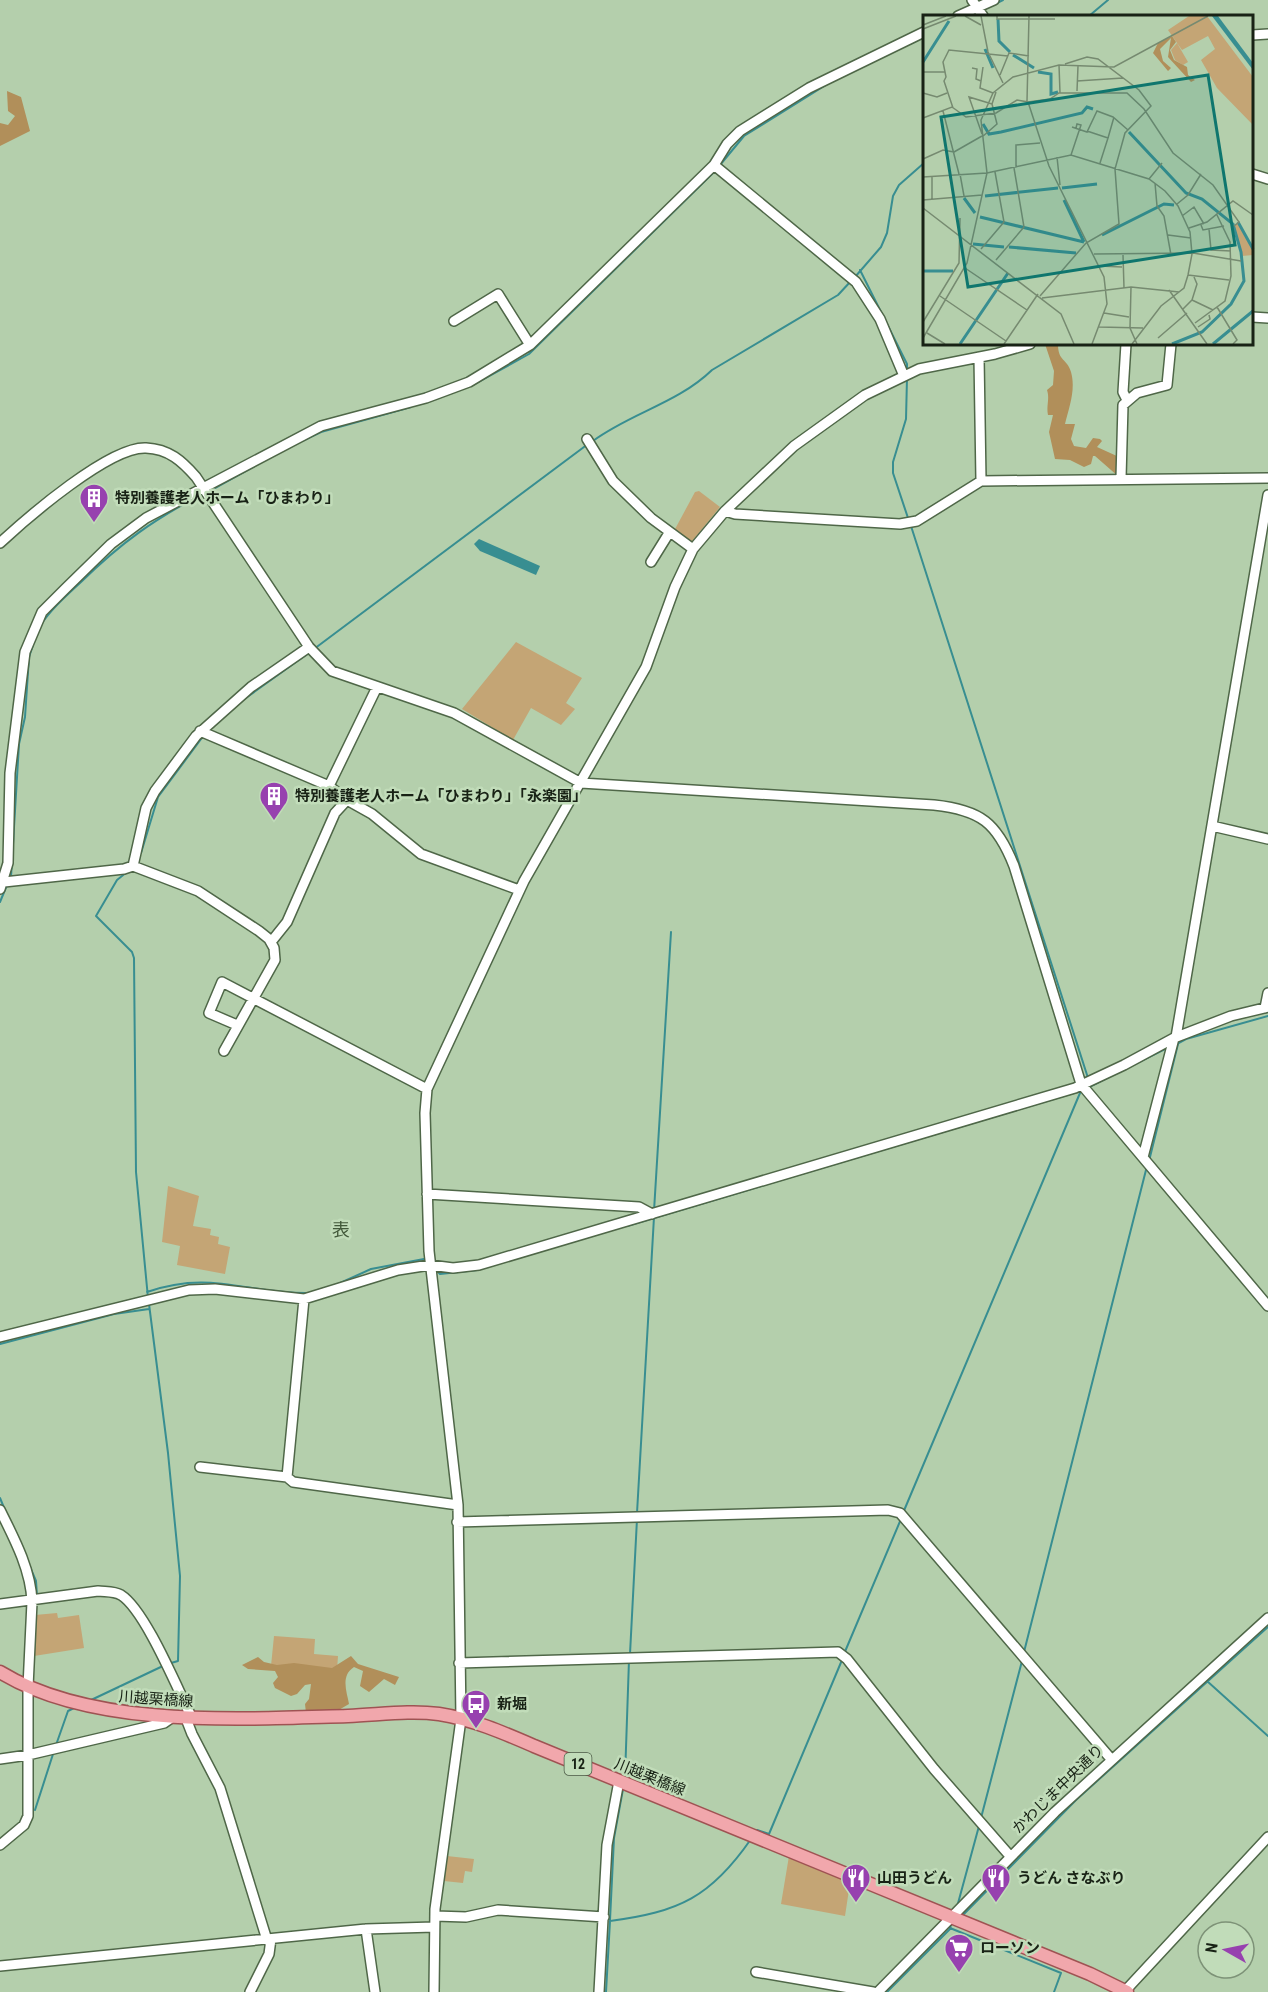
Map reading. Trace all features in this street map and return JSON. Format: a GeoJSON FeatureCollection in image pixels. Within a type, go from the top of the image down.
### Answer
{"type":"FeatureCollection","features":[{"type":"Feature","properties":{"kind":"main road","name":"川越栗橋線"},"geometry":{"type":"LineString","coordinates":[[0,1672],[28,1687],[65,1701],[105,1710],[183,1716],[291,1718],[417,1713],[461,1719],[497,1730],[1126,1991]]}},
{"type":"Feature","properties":{"kind":"street"},"geometry":{"type":"LineString","coordinates":[[961,15],[978,10],[994,0]]}},
{"type":"Feature","properties":{"kind":"street"},"geometry":{"type":"LineString","coordinates":[[224,1051],[275,960],[271,942],[259,931],[198,891],[134,866],[2,885],[8,863],[7,831],[13,740],[25,652],[42,612],[111,544],[146,518],[321,426],[426,398],[469,382],[530,345],[714,165],[727,144],[740,131],[809,88],[923,32]]}},
{"type":"Feature","properties":{"kind":"street"},"geometry":{"type":"LineString","coordinates":[[1253,35],[1268,34]]}},
{"type":"Feature","properties":{"kind":"street"},"geometry":{"type":"LineString","coordinates":[[714,165],[856,282],[880,319],[904,376]]}},
{"type":"Feature","properties":{"kind":"street"},"geometry":{"type":"LineString","coordinates":[[1253,175],[1268,179]]}},
{"type":"Feature","properties":{"kind":"street"},"geometry":{"type":"LineString","coordinates":[[454,321],[498,294],[530,345]]}},
{"type":"Feature","properties":{"kind":"street"},"geometry":{"type":"LineString","coordinates":[[1253,317],[1268,318]]}},
{"type":"Feature","properties":{"kind":"street"},"geometry":{"type":"LineString","coordinates":[[991,345],[995,354]]}},
{"type":"Feature","properties":{"kind":"street"},"geometry":{"type":"LineString","coordinates":[[434,1992],[435,1916],[461,1719],[458,1505],[430,1265],[424,1113],[427,1089],[519,890],[646,667],[675,587],[693,549],[725,511],[794,446],[865,395],[933,365],[995,354],[1026,345]]}},
{"type":"Feature","properties":{"kind":"street"},"geometry":{"type":"LineString","coordinates":[[1126,345],[1123,392],[1126,400]]}},
{"type":"Feature","properties":{"kind":"street"},"geometry":{"type":"LineString","coordinates":[[1121,478],[1123,405],[1126,400],[1137,393],[1167,385],[1171,345]]}},
{"type":"Feature","properties":{"kind":"street"},"geometry":{"type":"LineString","coordinates":[[979,357],[981,481]]}},
{"type":"Feature","properties":{"kind":"street"},"geometry":{"type":"LineString","coordinates":[[587,439],[614,481],[669,533],[693,549]]}},
{"type":"Feature","properties":{"kind":"street"},"geometry":{"type":"LineString","coordinates":[[0,543],[62,492],[125,451],[146,448],[172,454],[191,471],[258,567],[309,646],[332,671],[454,713],[581,783],[959,807],[983,818],[998,832],[1014,866],[1082,1084],[1268,1306]]}},
{"type":"Feature","properties":{"kind":"street"},"geometry":{"type":"LineString","coordinates":[[725,511],[735,514],[900,524],[917,521],[981,481],[1268,478]]}},
{"type":"Feature","properties":{"kind":"street"},"geometry":{"type":"LineString","coordinates":[[1143,1157],[1175,1037],[1268,495]]}},
{"type":"Feature","properties":{"kind":"street"},"geometry":{"type":"LineString","coordinates":[[651,562],[669,533]]}},
{"type":"Feature","properties":{"kind":"street"},"geometry":{"type":"LineString","coordinates":[[134,866],[146,808],[154,791],[200,731],[251,687],[309,646]]}},
{"type":"Feature","properties":{"kind":"street"},"geometry":{"type":"LineString","coordinates":[[329,786],[377,687]]}},
{"type":"Feature","properties":{"kind":"street"},"geometry":{"type":"LineString","coordinates":[[200,731],[329,786],[380,820],[421,854],[519,890]]}},
{"type":"Feature","properties":{"kind":"street"},"geometry":{"type":"LineString","coordinates":[[271,942],[287,922],[335,813],[347,800]]}},
{"type":"Feature","properties":{"kind":"street"},"geometry":{"type":"LineString","coordinates":[[1212,826],[1268,839]]}},
{"type":"Feature","properties":{"kind":"street"},"geometry":{"type":"LineString","coordinates":[[237,1025],[209,1013],[222,982],[427,1089]]}},
{"type":"Feature","properties":{"kind":"street"},"geometry":{"type":"LineString","coordinates":[[0,1337],[189,1290],[215,1289],[304,1299],[333,1292],[376,1275],[430,1265],[453,1268],[479,1265],[1082,1084],[1117,1069],[1175,1037],[1231,1016],[1266,1007],[1268,993]]}},
{"type":"Feature","properties":{"kind":"street"},"geometry":{"type":"LineString","coordinates":[[427,1194],[639,1207],[652,1214]]}},
{"type":"Feature","properties":{"kind":"street"},"geometry":{"type":"LineString","coordinates":[[287,1478],[304,1299]]}},
{"type":"Feature","properties":{"kind":"street"},"geometry":{"type":"LineString","coordinates":[[200,1467],[458,1505]]}},
{"type":"Feature","properties":{"kind":"street"},"geometry":{"type":"LineString","coordinates":[[0,1510],[18,1549],[32,1589],[28,1687],[28,1816],[24,1825],[0,1845]]}},
{"type":"Feature","properties":{"kind":"street"},"geometry":{"type":"LineString","coordinates":[[457,1522],[888,1510],[900,1513],[1111,1759]]}},
{"type":"Feature","properties":{"kind":"street"},"geometry":{"type":"LineString","coordinates":[[0,1604],[113,1592],[130,1602],[145,1625],[183,1716],[220,1788],[269,1939],[268,1954],[250,1992]]}},
{"type":"Feature","properties":{"kind":"street","name":"かわじま中央通り"},"geometry":{"type":"LineString","coordinates":[[878,1992],[1010,1856],[1111,1759],[1268,1618]]}},
{"type":"Feature","properties":{"kind":"street"},"geometry":{"type":"LineString","coordinates":[[459,1663],[838,1652],[847,1659],[913,1743],[1010,1856]]}},
{"type":"Feature","properties":{"kind":"street"},"geometry":{"type":"LineString","coordinates":[[0,1759],[28,1755],[164,1723],[183,1716]]}},
{"type":"Feature","properties":{"kind":"street"},"geometry":{"type":"LineString","coordinates":[[598,1992],[607,1845],[619,1781]]}},
{"type":"Feature","properties":{"kind":"street"},"geometry":{"type":"LineString","coordinates":[[1126,1991],[1268,1837]]}},
{"type":"Feature","properties":{"kind":"street"},"geometry":{"type":"LineString","coordinates":[[435,1916],[466,1917],[498,1910],[604,1917]]}},
{"type":"Feature","properties":{"kind":"street"},"geometry":{"type":"LineString","coordinates":[[0,1966],[366,1929],[434,1927]]}},
{"type":"Feature","properties":{"kind":"street"},"geometry":{"type":"LineString","coordinates":[[366,1929],[375,1992]]}},
{"type":"Feature","properties":{"kind":"street"},"geometry":{"type":"LineString","coordinates":[[756,1972],[873,1992]]}},
{"type":"Feature","properties":{"kind":"shaded area"},"geometry":{"type":"Polygon","coordinates":[[[7,91],[21,97],[30,131],[0,146],[0,123],[8,125],[15,116],[8,111],[7,91]]]}},
{"type":"Feature","properties":{"kind":"shaded area"},"geometry":{"type":"Polygon","coordinates":[[[1045,345],[1058,345],[1059,354],[1071,372],[1072,392],[1065,424],[1075,424],[1071,439],[1074,446],[1086,448],[1093,438],[1100,439],[1102,441],[1097,447],[1119,457],[1119,477],[1095,456],[1091,464],[1084,467],[1070,460],[1055,459],[1049,432],[1053,415],[1048,415],[1047,409],[1047,390],[1053,385],[1054,371],[1045,345]]]}},
{"type":"Feature","properties":{"kind":"shaded area"},"geometry":{"type":"Polygon","coordinates":[[[699,491],[720,507],[689,545],[674,531],[695,492],[699,491]]]}},
{"type":"Feature","properties":{"kind":"shaded area"},"geometry":{"type":"Polygon","coordinates":[[[516,642],[582,678],[566,703],[575,709],[561,725],[531,708],[513,740],[462,709],[516,642]]]}},
{"type":"Feature","properties":{"kind":"shaded area"},"geometry":{"type":"Polygon","coordinates":[[[168,1186],[199,1196],[193,1226],[211,1229],[210,1235],[219,1237],[218,1244],[230,1247],[225,1274],[177,1265],[180,1246],[162,1242],[168,1186]]]}},
{"type":"Feature","properties":{"kind":"shaded area"},"geometry":{"type":"Polygon","coordinates":[[[57,1613],[58,1618],[79,1615],[84,1648],[34,1656],[35,1615],[57,1613]]]}},
{"type":"Feature","properties":{"kind":"shaded area"},"geometry":{"type":"Polygon","coordinates":[[[274,1636],[315,1639],[314,1654],[338,1656],[337,1670],[271,1666],[274,1636]]]}},
{"type":"Feature","properties":{"kind":"shaded area"},"geometry":{"type":"Polygon","coordinates":[[[351,1656],[358,1664],[399,1677],[395,1685],[384,1679],[369,1692],[360,1686],[363,1671],[354,1667],[346,1679],[349,1704],[337,1711],[306,1713],[305,1704],[309,1699],[311,1684],[305,1685],[297,1694],[291,1696],[275,1688],[273,1683],[278,1677],[275,1671],[248,1669],[242,1665],[258,1657],[264,1662],[277,1665],[294,1663],[332,1668],[351,1656]]]}},
{"type":"Feature","properties":{"kind":"shaded area"},"geometry":{"type":"Polygon","coordinates":[[[447,1856],[474,1859],[472,1872],[465,1871],[463,1883],[444,1881],[447,1856]]]}},
{"type":"Feature","properties":{"kind":"shaded area"},"geometry":{"type":"Polygon","coordinates":[[[789,1856],[850,1883],[845,1916],[781,1904],[789,1856]]]}},
{"type":"Feature","properties":{"kind":"water"},"geometry":{"type":"Polygon","coordinates":[[[479,539],[540,566],[536,575],[480,551],[474,544],[479,539]]]}},
{"type":"Feature","properties":{"kind":"waterway"},"geometry":{"type":"LineString","coordinates":[[997,3],[1003,0]]}},
{"type":"Feature","properties":{"kind":"waterway"},"geometry":{"type":"LineString","coordinates":[[1090,15],[1108,0]]}},
{"type":"Feature","properties":{"kind":"waterway"},"geometry":{"type":"LineString","coordinates":[[972,15],[978,12]]}},
{"type":"Feature","properties":{"kind":"waterway"},"geometry":{"type":"LineString","coordinates":[[910,44],[923,38]]}},
{"type":"Feature","properties":{"kind":"waterway"},"geometry":{"type":"LineString","coordinates":[[720,165],[744,136],[829,83]]}},
{"type":"Feature","properties":{"kind":"waterway"},"geometry":{"type":"LineString","coordinates":[[855,277],[881,247],[887,233],[893,196],[899,185],[923,164]]}},
{"type":"Feature","properties":{"kind":"waterway"},"geometry":{"type":"LineString","coordinates":[[473,385],[529,354],[716,170]]}},
{"type":"Feature","properties":{"kind":"waterway"},"geometry":{"type":"LineString","coordinates":[[860,270],[907,364],[907,372]]}},
{"type":"Feature","properties":{"kind":"waterway"},"geometry":{"type":"LineString","coordinates":[[593,441],[684,391],[712,370],[838,295],[851,281]]}},
{"type":"Feature","properties":{"kind":"waterway"},"geometry":{"type":"LineString","coordinates":[[907,378],[906,419],[893,462],[893,473],[908,518]]}},
{"type":"Feature","properties":{"kind":"waterway"},"geometry":{"type":"LineString","coordinates":[[302,441],[321,432],[411,407]]}},
{"type":"Feature","properties":{"kind":"waterway"},"geometry":{"type":"LineString","coordinates":[[314,649],[588,444]]}},
{"type":"Feature","properties":{"kind":"waterway"},"geometry":{"type":"LineString","coordinates":[[210,491],[262,462]]}},
{"type":"Feature","properties":{"kind":"waterway"},"geometry":{"type":"LineString","coordinates":[[40,626],[64,598],[124,543],[153,522],[204,493]]}},
{"type":"Feature","properties":{"kind":"waterway"},"geometry":{"type":"LineString","coordinates":[[911,526],[1088,1078]]}},
{"type":"Feature","properties":{"kind":"waterway"},"geometry":{"type":"LineString","coordinates":[[11,877],[19,744],[25,717],[29,657],[33,645]]}},
{"type":"Feature","properties":{"kind":"waterway"},"geometry":{"type":"LineString","coordinates":[[243,700],[310,652]]}},
{"type":"Feature","properties":{"kind":"waterway"},"geometry":{"type":"LineString","coordinates":[[141,853],[158,797],[204,735]]}},
{"type":"Feature","properties":{"kind":"waterway"},"geometry":{"type":"LineString","coordinates":[[127,872],[117,880],[96,916],[132,952],[134,958],[136,1172],[148,1298]]}},
{"type":"Feature","properties":{"kind":"waterway"},"geometry":{"type":"LineString","coordinates":[[0,902],[7,885]]}},
{"type":"Feature","properties":{"kind":"waterway"},"geometry":{"type":"LineString","coordinates":[[654,1211],[671,932]]}},
{"type":"Feature","properties":{"kind":"waterway"},"geometry":{"type":"LineString","coordinates":[[1175,1045],[1186,1039],[1268,1016]]}},
{"type":"Feature","properties":{"kind":"waterway"},"geometry":{"type":"LineString","coordinates":[[1149,1161],[1178,1044]]}},
{"type":"Feature","properties":{"kind":"waterway"},"geometry":{"type":"LineString","coordinates":[[1089,1087],[1167,1048]]}},
{"type":"Feature","properties":{"kind":"waterway"},"geometry":{"type":"LineString","coordinates":[[627,1226],[1084,1090]]}},
{"type":"Feature","properties":{"kind":"waterway"},"geometry":{"type":"LineString","coordinates":[[903,1513],[1080,1093]]}},
{"type":"Feature","properties":{"kind":"waterway"},"geometry":{"type":"LineString","coordinates":[[1024,1652],[1147,1166]]}},
{"type":"Feature","properties":{"kind":"waterway"},"geometry":{"type":"LineString","coordinates":[[637,1513],[654,1217]]}},
{"type":"Feature","properties":{"kind":"waterway"},"geometry":{"type":"LineString","coordinates":[[338,1284],[371,1269],[424,1259],[426,1261]]}},
{"type":"Feature","properties":{"kind":"waterway"},"geometry":{"type":"LineString","coordinates":[[435,1269],[440,1274],[477,1270]]}},
{"type":"Feature","properties":{"kind":"waterway"},"geometry":{"type":"LineString","coordinates":[[147,1292],[191,1283],[211,1283],[288,1293],[310,1293]]}},
{"type":"Feature","properties":{"kind":"waterway"},"geometry":{"type":"LineString","coordinates":[[149,1304],[168,1453],[180,1576],[178,1661],[171,1663]]}},
{"type":"Feature","properties":{"kind":"waterway"},"geometry":{"type":"LineString","coordinates":[[0,1344],[114,1314],[149,1309]]}},
{"type":"Feature","properties":{"kind":"waterway"},"geometry":{"type":"LineString","coordinates":[[0,1498],[7,1515]]}},
{"type":"Feature","properties":{"kind":"waterway"},"geometry":{"type":"LineString","coordinates":[[630,1654],[637,1519]]}},
{"type":"Feature","properties":{"kind":"waterway"},"geometry":{"type":"LineString","coordinates":[[844,1654],[901,1519]]}},
{"type":"Feature","properties":{"kind":"waterway"},"geometry":{"type":"LineString","coordinates":[[30,1567],[36,1581],[37,1596]]}},
{"type":"Feature","properties":{"kind":"waterway"},"geometry":{"type":"LineString","coordinates":[[961,1917],[1076,1800],[1268,1627]]}},
{"type":"Feature","properties":{"kind":"waterway"},"geometry":{"type":"LineString","coordinates":[[625,1777],[629,1660]]}},
{"type":"Feature","properties":{"kind":"waterway"},"geometry":{"type":"LineString","coordinates":[[756,1832],[757,1830],[769,1834],[842,1660]]}},
{"type":"Feature","properties":{"kind":"waterway"},"geometry":{"type":"LineString","coordinates":[[981,1818],[1022,1661]]}},
{"type":"Feature","properties":{"kind":"waterway"},"geometry":{"type":"LineString","coordinates":[[89,1701],[165,1665]]}},
{"type":"Feature","properties":{"kind":"waterway"},"geometry":{"type":"LineString","coordinates":[[1207,1681],[1268,1736]]}},
{"type":"Feature","properties":{"kind":"waterway"},"geometry":{"type":"LineString","coordinates":[[56,1745],[68,1711],[76,1707]]}},
{"type":"Feature","properties":{"kind":"waterway"},"geometry":{"type":"LineString","coordinates":[[35,1810],[54,1751]]}},
{"type":"Feature","properties":{"kind":"waterway"},"geometry":{"type":"LineString","coordinates":[[610,1920],[614,1838],[623,1789]]}},
{"type":"Feature","properties":{"kind":"waterway"},"geometry":{"type":"LineString","coordinates":[[957,1907],[979,1826]]}},
{"type":"Feature","properties":{"kind":"waterway"},"geometry":{"type":"LineString","coordinates":[[606,1992],[610,1921],[656,1913],[691,1898],[722,1875],[751,1839]]}},
{"type":"Feature","properties":{"kind":"waterway"},"geometry":{"type":"LineString","coordinates":[[952,1921],[950,1928],[1061,1973],[1054,1992]]}},
{"type":"Feature","properties":{"kind":"waterway"},"geometry":{"type":"LineString","coordinates":[[887,1992],[951,1928]]}},
{"type":"Feature","properties":{"kind":"place","name":"特別養護老人ホーム「ひまわり」"},"geometry":{"type":"Point","coordinates":[94,524]}},
{"type":"Feature","properties":{"kind":"place","name":"特別養護老人ホーム「ひまわり」「永楽園」"},"geometry":{"type":"Point","coordinates":[274,822]}},
{"type":"Feature","properties":{"kind":"place","name":"新堀"},"geometry":{"type":"Point","coordinates":[476,1730]}},
{"type":"Feature","properties":{"kind":"place","name":"山田うどん"},"geometry":{"type":"Point","coordinates":[856,1904]}},
{"type":"Feature","properties":{"kind":"place","name":"うどん さなぶり"},"geometry":{"type":"Point","coordinates":[996,1904]}},
{"type":"Feature","properties":{"kind":"place","name":"ローソン"},"geometry":{"type":"Point","coordinates":[959,1974]}},
{"type":"Feature","properties":{"kind":"district","name":"表"},"geometry":{"type":"Point","coordinates":[341,1229]}}]}
